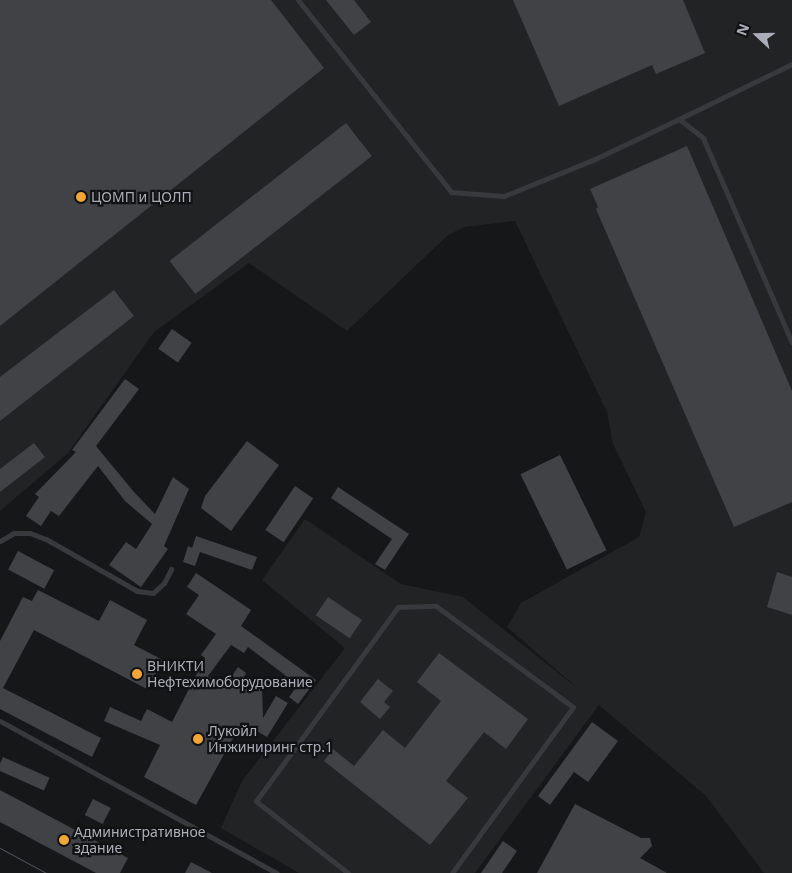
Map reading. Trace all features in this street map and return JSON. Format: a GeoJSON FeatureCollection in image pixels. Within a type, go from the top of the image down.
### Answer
{"type":"FeatureCollection","features":[{"type":"Feature","properties":{"kind":"lane"},"geometry":{"type":"LineString","coordinates":[[298,0],[451,192],[504,196],[595,159],[792,64]]}},
{"type":"Feature","properties":{"kind":"lane"},"geometry":{"type":"LineString","coordinates":[[679,119],[703,138],[792,343]]}},
{"type":"Feature","properties":{"kind":"lane"},"geometry":{"type":"LineString","coordinates":[[0,541],[14,533],[30,533],[137,591],[153,592],[164,582],[171,569]]}},
{"type":"Feature","properties":{"kind":"lane"},"geometry":{"type":"LineString","coordinates":[[348,873],[256,801],[398,607],[436,606],[573,707],[452,873]]}},
{"type":"Feature","properties":{"kind":"lane"},"geometry":{"type":"LineString","coordinates":[[0,721],[277,873]]}},
{"type":"Feature","properties":{"kind":"shaded area"},"geometry":{"type":"Polygon","coordinates":[[[0,0],[792,0],[792,873],[764,873],[706,796],[599,705],[475,873],[299,873],[221,828],[242,781],[345,648],[262,580],[305,519],[401,584],[463,597],[582,692],[507,627],[521,603],[639,537],[646,512],[613,444],[607,412],[515,221],[464,227],[448,235],[347,331],[249,263],[154,332],[68,453],[0,511],[0,0]]]}},
{"type":"Feature","properties":{"kind":"building","name":"ЦОМП и ЦОЛП"},"geometry":{"type":"Polygon","coordinates":[[[0,0],[271,0],[324,68],[0,326],[0,0]]]}},
{"type":"Feature","properties":{"kind":"building"},"geometry":{"type":"Polygon","coordinates":[[[326,0],[354,0],[371,22],[354,35],[326,0]]]}},
{"type":"Feature","properties":{"kind":"building"},"geometry":{"type":"Polygon","coordinates":[[[513,0],[683,0],[705,53],[656,74],[652,65],[559,106],[513,0]]]}},
{"type":"Feature","properties":{"kind":"building"},"geometry":{"type":"Polygon","coordinates":[[[346,123],[372,156],[195,294],[169,261],[346,123]]]}},
{"type":"Feature","properties":{"kind":"building"},"geometry":{"type":"Polygon","coordinates":[[[687,146],[792,391],[792,502],[734,527],[596,209],[598,207],[590,189],[687,146]]]}},
{"type":"Feature","properties":{"kind":"building"},"geometry":{"type":"Polygon","coordinates":[[[114,290],[134,316],[0,421],[0,377],[114,290]]]}},
{"type":"Feature","properties":{"kind":"building"},"geometry":{"type":"Polygon","coordinates":[[[172,329],[192,343],[178,362],[158,349],[172,329]]]}},
{"type":"Feature","properties":{"kind":"building"},"geometry":{"type":"Polygon","coordinates":[[[125,379],[139,389],[96,446],[155,514],[173,477],[189,489],[164,546],[168,549],[141,587],[109,565],[126,542],[136,549],[152,524],[125,501],[98,466],[59,516],[51,511],[41,526],[26,516],[39,497],[35,494],[76,452],[72,450],[125,379]]]}},
{"type":"Feature","properties":{"kind":"building"},"geometry":{"type":"Polygon","coordinates":[[[247,441],[279,465],[231,531],[201,508],[205,496],[247,441]]]}},
{"type":"Feature","properties":{"kind":"building"},"geometry":{"type":"Polygon","coordinates":[[[34,443],[45,457],[0,492],[0,469],[34,443]]]}},
{"type":"Feature","properties":{"kind":"building"},"geometry":{"type":"Polygon","coordinates":[[[560,455],[606,550],[567,570],[520,474],[560,455]]]}},
{"type":"Feature","properties":{"kind":"building"},"geometry":{"type":"Polygon","coordinates":[[[295,486],[313,498],[284,542],[265,530],[295,486]]]}},
{"type":"Feature","properties":{"kind":"building"},"geometry":{"type":"Polygon","coordinates":[[[338,487],[409,534],[385,570],[375,564],[392,539],[331,498],[338,487]]]}},
{"type":"Feature","properties":{"kind":"building"},"geometry":{"type":"Polygon","coordinates":[[[196,536],[257,557],[252,570],[200,552],[195,566],[183,562],[188,546],[192,548],[196,536]]]}},
{"type":"Feature","properties":{"kind":"building"},"geometry":{"type":"Polygon","coordinates":[[[18,551],[54,570],[44,589],[8,570],[18,551]]]}},
{"type":"Feature","properties":{"kind":"building"},"geometry":{"type":"Polygon","coordinates":[[[777,572],[792,577],[792,615],[767,607],[777,572]]]}},
{"type":"Feature","properties":{"kind":"building"},"geometry":{"type":"Polygon","coordinates":[[[196,573],[251,610],[241,626],[316,680],[298,704],[289,697],[298,685],[248,647],[244,653],[231,645],[208,676],[226,685],[238,667],[246,673],[244,677],[259,681],[262,685],[263,718],[276,696],[288,703],[267,737],[242,722],[196,805],[144,777],[160,745],[104,721],[110,707],[141,721],[147,709],[172,722],[205,658],[201,655],[216,634],[186,614],[199,595],[187,587],[196,573]]]}},
{"type":"Feature","properties":{"kind":"building","name":"ВНИКТИ Нефтехимоборудование"},"geometry":{"type":"Polygon","coordinates":[[[38,590],[99,621],[110,600],[147,620],[134,645],[163,660],[147,689],[34,630],[3,688],[101,738],[92,757],[0,709],[0,641],[23,597],[32,601],[38,590]]]}},
{"type":"Feature","properties":{"kind":"building"},"geometry":{"type":"Polygon","coordinates":[[[328,597],[362,620],[350,638],[316,615],[328,597]]]}},
{"type":"Feature","properties":{"kind":"building"},"geometry":{"type":"Polygon","coordinates":[[[439,653],[528,719],[506,749],[484,732],[446,781],[468,798],[430,845],[324,761],[333,749],[354,766],[383,730],[405,748],[441,701],[417,682],[439,653]]]}},
{"type":"Feature","properties":{"kind":"building"},"geometry":{"type":"Polygon","coordinates":[[[378,679],[393,691],[384,702],[390,707],[380,719],[360,702],[378,679]]]}},
{"type":"Feature","properties":{"kind":"building"},"geometry":{"type":"Polygon","coordinates":[[[592,722],[618,741],[588,782],[574,772],[550,805],[538,796],[592,722]]]}},
{"type":"Feature","properties":{"kind":"building"},"geometry":{"type":"Polygon","coordinates":[[[3,757],[50,778],[44,791],[0,771],[0,764],[3,757]]]}},
{"type":"Feature","properties":{"kind":"building","name":"Административное здание"},"geometry":{"type":"Polygon","coordinates":[[[0,790],[128,858],[120,873],[96,873],[0,822],[0,790]]]}},
{"type":"Feature","properties":{"kind":"building"},"geometry":{"type":"Polygon","coordinates":[[[93,799],[111,808],[103,824],[85,815],[93,799]]]}},
{"type":"Feature","properties":{"kind":"building"},"geometry":{"type":"Polygon","coordinates":[[[575,804],[641,838],[650,838],[652,846],[640,858],[667,873],[537,873],[575,804]]]}},
{"type":"Feature","properties":{"kind":"building"},"geometry":{"type":"Polygon","coordinates":[[[503,841],[517,851],[502,873],[481,873],[503,841]]]}},
{"type":"Feature","properties":{"kind":"building"},"geometry":{"type":"Polygon","coordinates":[[[191,862],[212,873],[185,873],[191,862]]]}},
{"type":"Feature","properties":{"kind":"tram line"},"geometry":{"type":"LineString","coordinates":[[0,848],[46,873]]}},
{"type":"Feature","properties":{"kind":"place","name":"ЦОМП и ЦОЛП"},"geometry":{"type":"Point","coordinates":[81,197]}},
{"type":"Feature","properties":{"kind":"place","name":"ВНИКТИ Нефтехимоборудование"},"geometry":{"type":"Point","coordinates":[137,674]}},
{"type":"Feature","properties":{"kind":"place","name":"Лукойл Инжиниринг стр.1"},"geometry":{"type":"Point","coordinates":[198,739]}},
{"type":"Feature","properties":{"kind":"place","name":"Административное здание"},"geometry":{"type":"Point","coordinates":[64,840]}}]}
